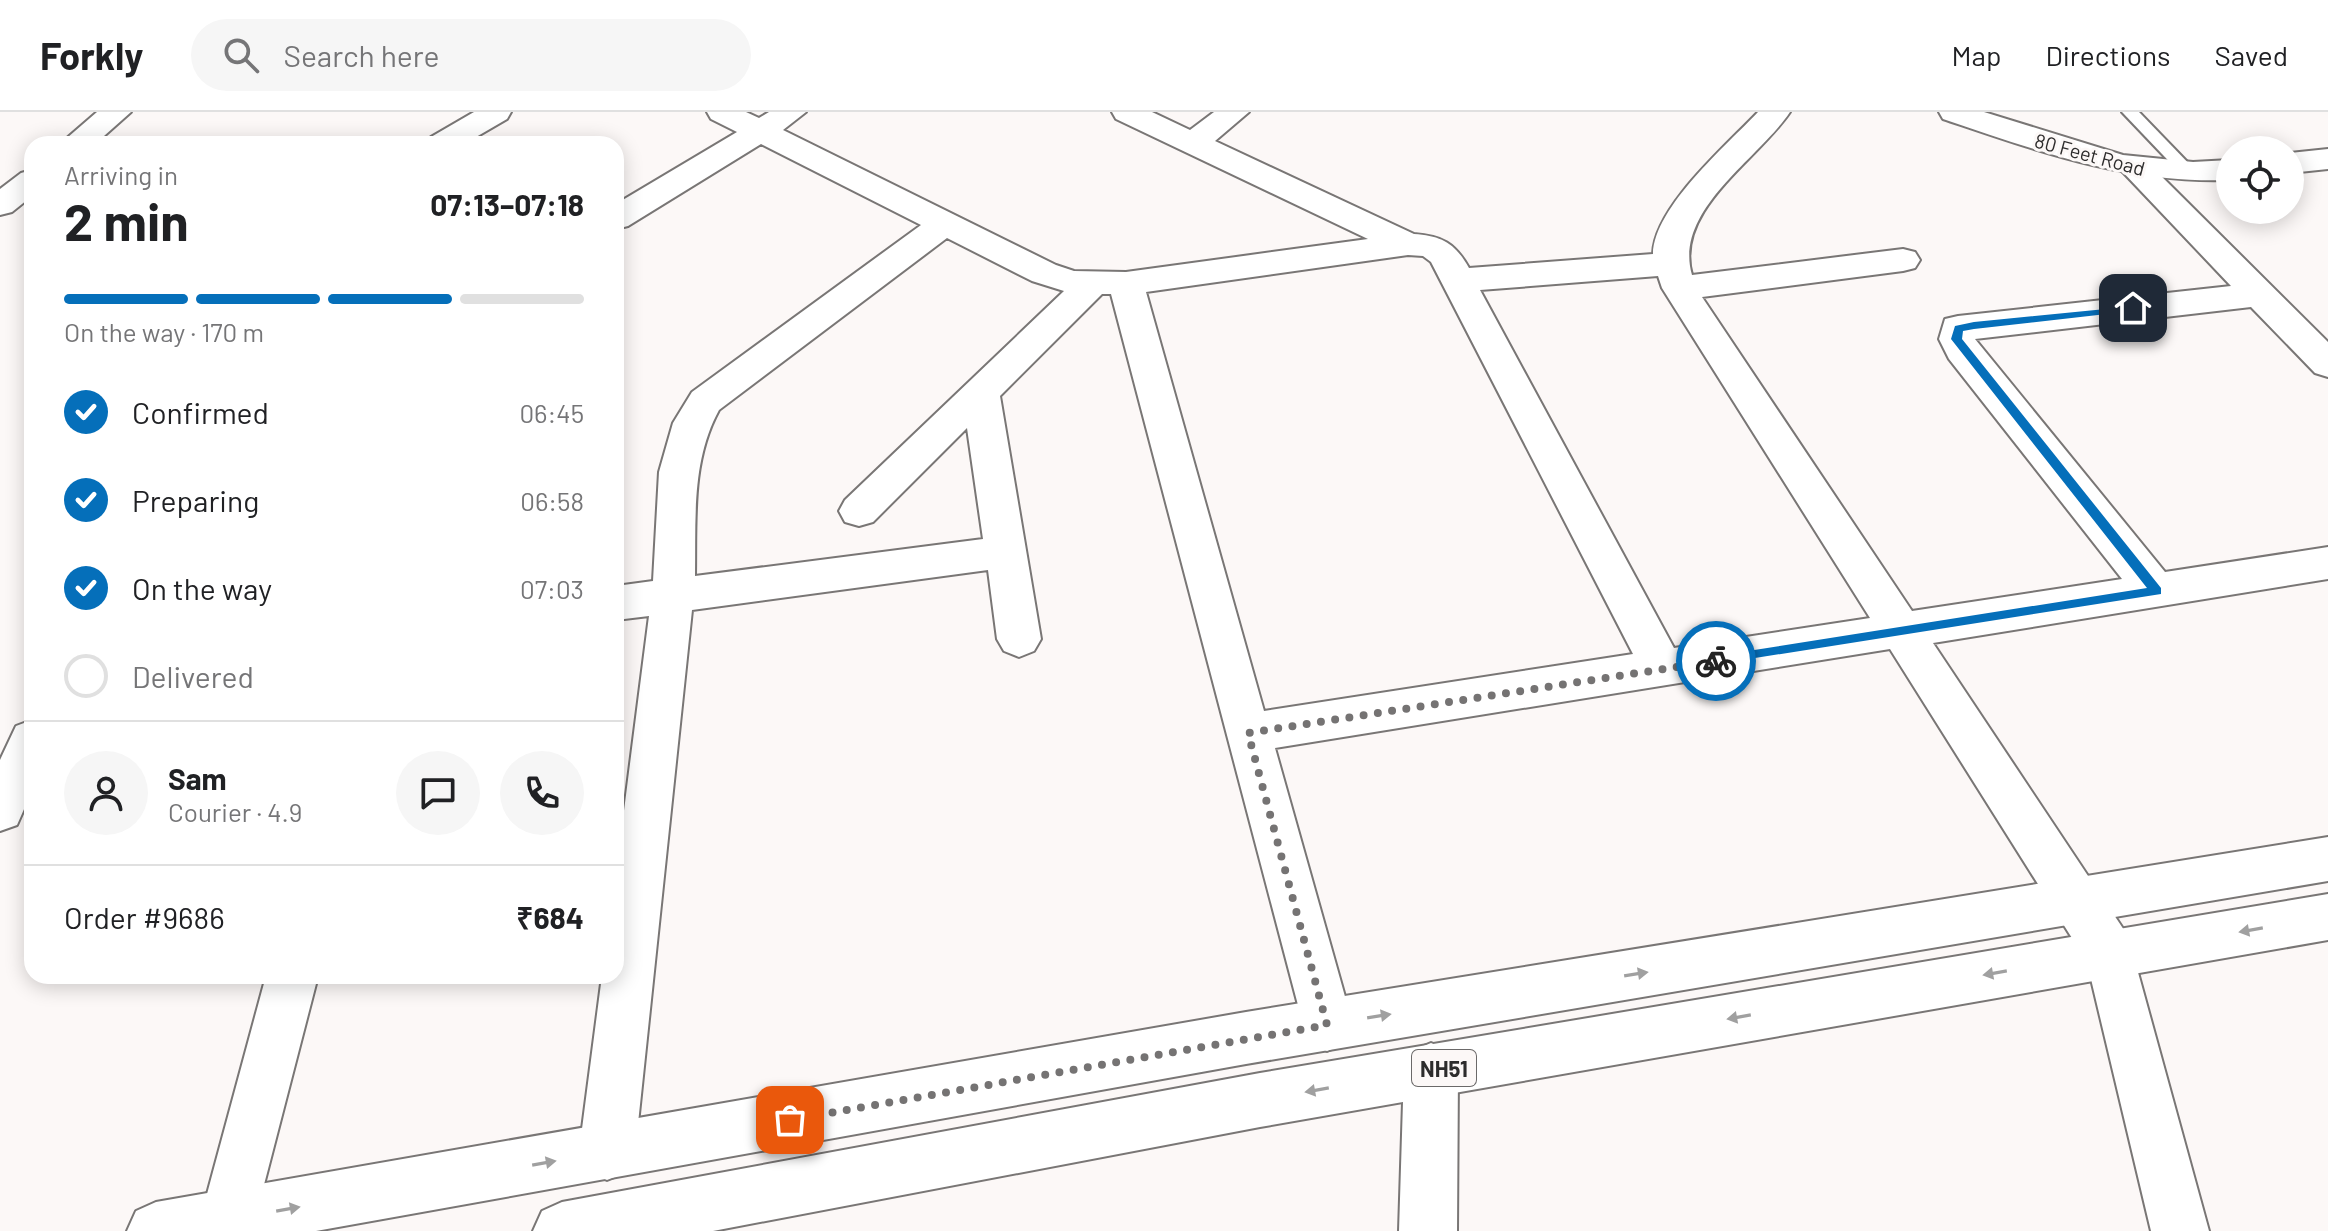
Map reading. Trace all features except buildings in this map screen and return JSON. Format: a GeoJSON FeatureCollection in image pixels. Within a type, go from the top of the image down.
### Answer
{"type":"FeatureCollection","features":[{"type":"Feature","properties":{"kind":"main road"},"geometry":{"type":"LineString","coordinates":[[86,136],[116,112]]}},
{"type":"Feature","properties":{"kind":"main road"},"geometry":{"type":"LineString","coordinates":[[456,136],[496,112]]}},
{"type":"Feature","properties":{"kind":"main road"},"geometry":{"type":"LineString","coordinates":[[722,112],[1044,273],[1072,282],[1109,283],[1408,244],[1432,246],[1445,256],[1663,669]]}},
{"type":"Feature","properties":{"kind":"main road"},"geometry":{"type":"LineString","coordinates":[[624,214],[791,112]]}},
{"type":"Feature","properties":{"kind":"main road"},"geometry":{"type":"LineString","coordinates":[[1127,112],[1408,244]]}},
{"type":"Feature","properties":{"kind":"main road"},"geometry":{"type":"LineString","coordinates":[[1193,143],[1234,112]]}},
{"type":"Feature","properties":{"kind":"main road"},"geometry":{"type":"LineString","coordinates":[[1775,112],[1682,219],[1671,240],[1676,276],[2110,953],[2180,1231]]}},
{"type":"Feature","properties":{"kind":"main road","name":"80 Feet Road"},"geometry":{"type":"LineString","coordinates":[[1954,112],[2092,159],[2136,169],[2189,173],[2216,171]]}},
{"type":"Feature","properties":{"kind":"main road"},"geometry":{"type":"LineString","coordinates":[[2304,162],[2328,159]]}},
{"type":"Feature","properties":{"kind":"main road"},"geometry":{"type":"LineString","coordinates":[[2136,169],[2328,364]]}},
{"type":"Feature","properties":{"kind":"main road"},"geometry":{"type":"LineString","coordinates":[[0,205],[24,186]]}},
{"type":"Feature","properties":{"kind":"main road"},"geometry":{"type":"LineString","coordinates":[[607,1152],[673,596],[681,452],[691,421],[705,401],[944,224]]}},
{"type":"Feature","properties":{"kind":"main road"},"geometry":{"type":"LineString","coordinates":[[1458,280],[1676,276],[1903,260]]}},
{"type":"Feature","properties":{"kind":"main road"},"geometry":{"type":"LineString","coordinates":[[859,511],[981,393],[1109,283]]}},
{"type":"Feature","properties":{"kind":"main road"},"geometry":{"type":"LineString","coordinates":[[1109,283],[1248,733],[1327,1025]]}},
{"type":"Feature","properties":{"kind":"main road"},"geometry":{"type":"LineString","coordinates":[[2156,591],[1962,350],[1957,339],[1958,328],[2260,294]]}},
{"type":"Feature","properties":{"kind":"main road"},"geometry":{"type":"LineString","coordinates":[[981,393],[1019,639]]}},
{"type":"Feature","properties":{"kind":"main road"},"geometry":{"type":"LineString","coordinates":[[624,602],[1006,552]]}},
{"type":"Feature","properties":{"kind":"main road"},"geometry":{"type":"LineString","coordinates":[[1248,733],[2328,563]]}},
{"type":"Feature","properties":{"kind":"main road"},"geometry":{"type":"LineString","coordinates":[[0,810],[24,758]]}},
{"type":"Feature","properties":{"kind":"main road"},"geometry":{"type":"LineString","coordinates":[[156,1231],[1327,1025],[2328,859]]}},
{"type":"Feature","properties":{"kind":"main road","name":"NH51"},"geometry":{"type":"LineString","coordinates":[[582,1229],[1431,1070],[2328,917]]}},
{"type":"Feature","properties":{"kind":"main road"},"geometry":{"type":"LineString","coordinates":[[228,1220],[290,984]]}},
{"type":"Feature","properties":{"kind":"main road"},"geometry":{"type":"LineString","coordinates":[[1428,1231],[1431,1070]]}},
{"type":"Feature","properties":{"kind":"lane"},"geometry":{"type":"LineString","coordinates":[[2130,112],[2189,173]]}},
{"type":"Feature","properties":{"kind":"way so far"},"geometry":{"type":"LineString","coordinates":[[790,1120],[1327,1025],[1248,733],[1716,661]]}},
{"type":"Feature","properties":{"kind":"route"},"geometry":{"type":"LineString","coordinates":[[1716,661],[2156,591],[1962,350],[1957,339],[1958,328],[1974,325],[2133,308]]}}]}
